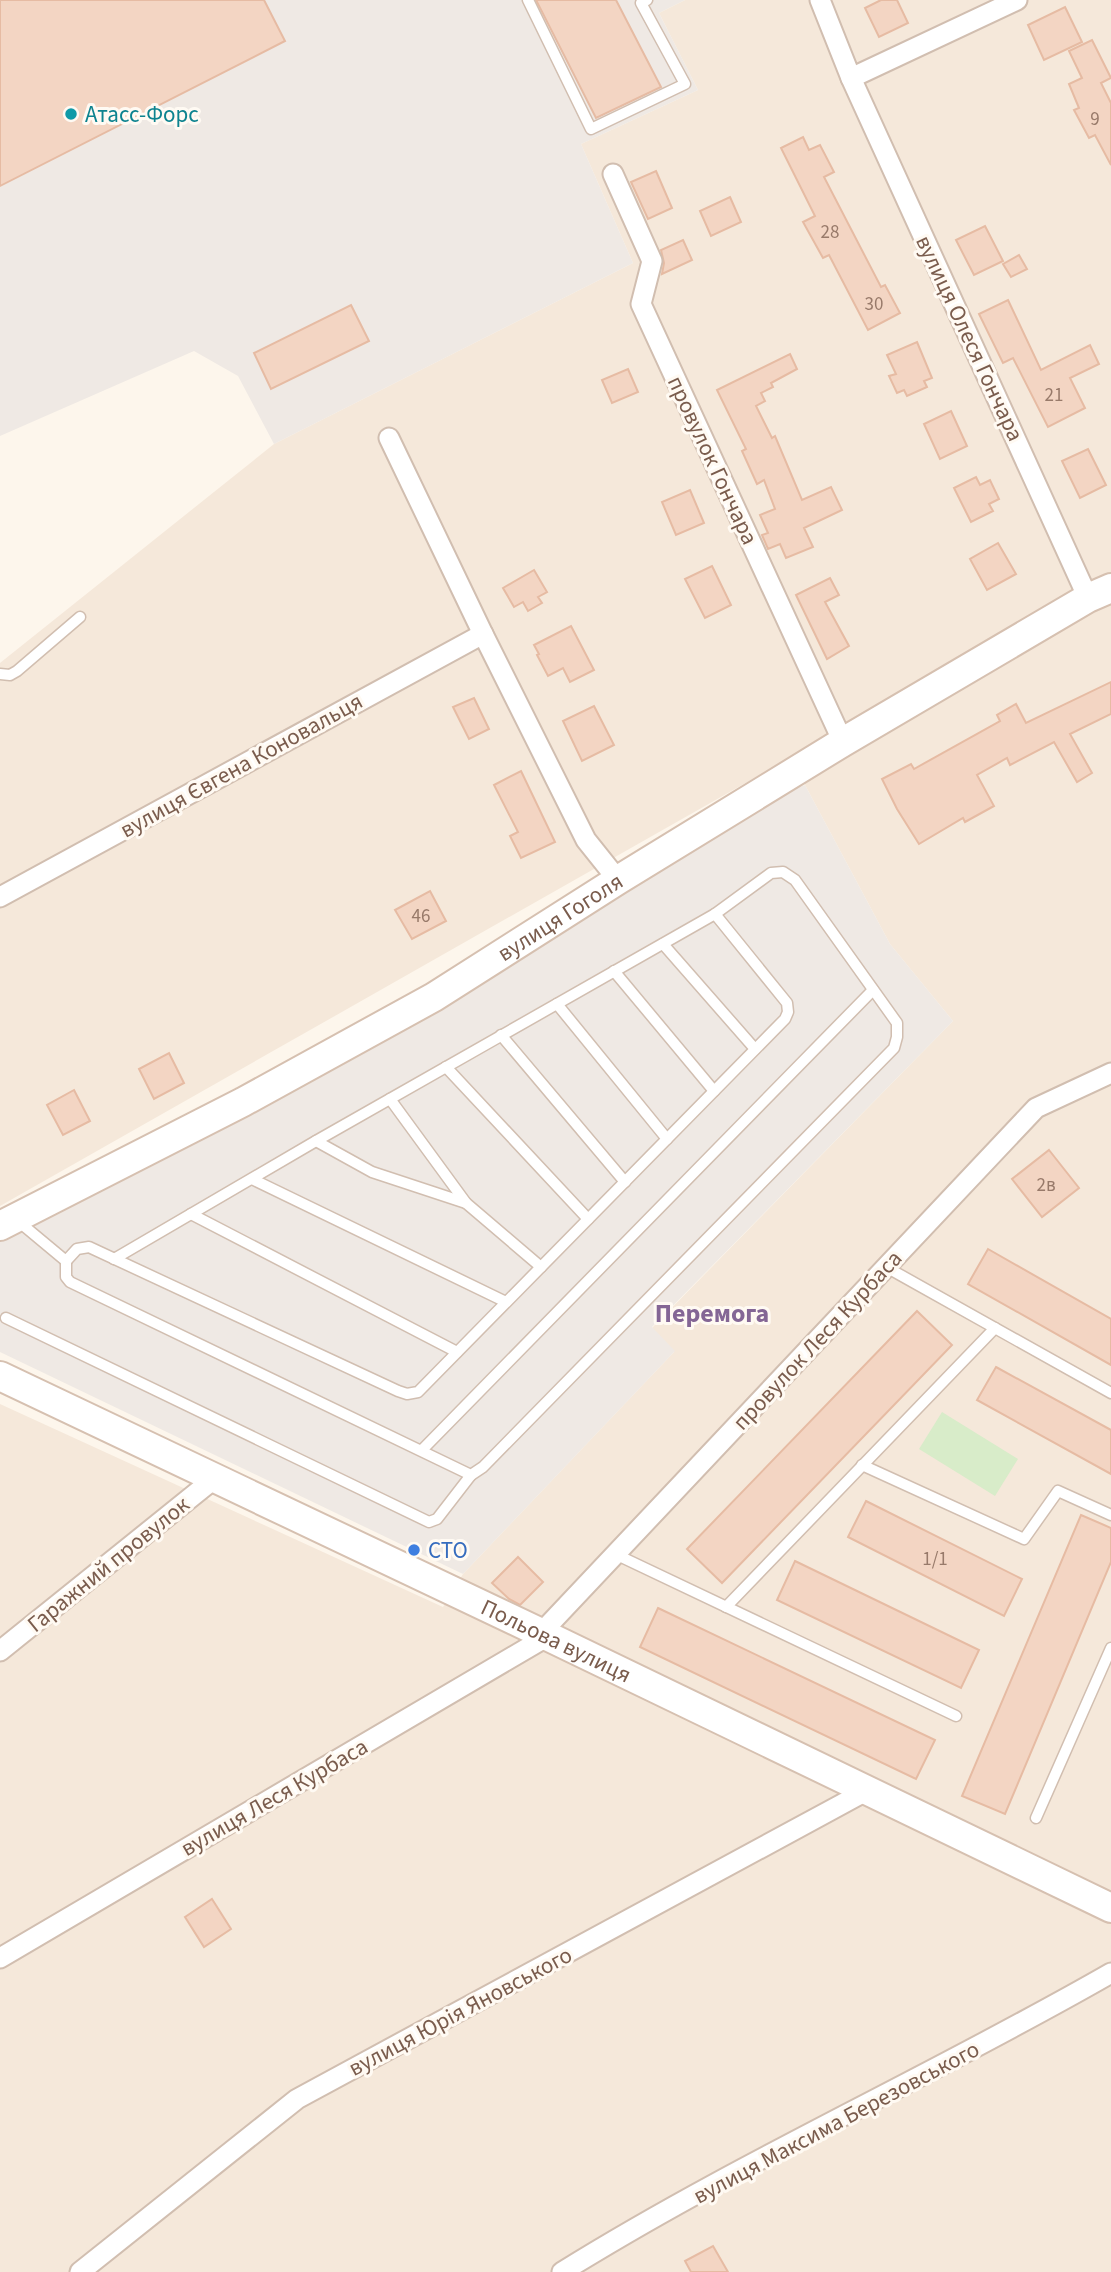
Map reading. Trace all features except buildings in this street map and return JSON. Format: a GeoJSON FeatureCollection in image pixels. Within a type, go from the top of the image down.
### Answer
{"type":"FeatureCollection","features":[{"type":"Feature","properties":{"kind":"street","name":"вулиця Олеся Гончара"},"geometry":{"type":"LineString","coordinates":[[820,0],[851,78],[1100,593]]}},
{"type":"Feature","properties":{"kind":"street"},"geometry":{"type":"LineString","coordinates":[[851,78],[1017,0]]}},
{"type":"Feature","properties":{"kind":"street","name":"провулок Гончара"},"geometry":{"type":"LineString","coordinates":[[612,174],[652,261],[641,304],[843,742]]}},
{"type":"Feature","properties":{"kind":"street"},"geometry":{"type":"LineString","coordinates":[[389,438],[586,840],[618,880]]}},
{"type":"Feature","properties":{"kind":"street","name":"вулиця Гоголя"},"geometry":{"type":"LineString","coordinates":[[8,1222],[243,1102],[434,997],[843,742],[1100,593]]}},
{"type":"Feature","properties":{"kind":"street","name":"вулиця Євгена Коновальця"},"geometry":{"type":"LineString","coordinates":[[0,897],[483,634]]}},
{"type":"Feature","properties":{"kind":"street","name":"провулок Леся Курбаса"},"geometry":{"type":"LineString","coordinates":[[544,1634],[615,1554],[1036,1108],[1111,1073]]}},
{"type":"Feature","properties":{"kind":"street","name":"Польова вулиця"},"geometry":{"type":"LineString","coordinates":[[0,1376],[544,1634],[1111,1908]]}},
{"type":"Feature","properties":{"kind":"street","name":"Гаражний провулок"},"geometry":{"type":"LineString","coordinates":[[0,1651],[215,1478]]}},
{"type":"Feature","properties":{"kind":"street","name":"вулиця Леся Курбаса"},"geometry":{"type":"LineString","coordinates":[[0,1958],[544,1634]]}},
{"type":"Feature","properties":{"kind":"street","name":"вулиця Юрія Яновського"},"geometry":{"type":"LineString","coordinates":[[80,2272],[297,2099],[868,1790]]}},
{"type":"Feature","properties":{"kind":"street","name":"вулиця Максима Березовського"},"geometry":{"type":"LineString","coordinates":[[562,2272],[790,2142],[1033,2018],[1111,1973]]}},
{"type":"Feature","properties":{"kind":"lane"},"geometry":{"type":"LineString","coordinates":[[528,0],[592,129],[685,84],[641,3],[647,0]]}},
{"type":"Feature","properties":{"kind":"lane"},"geometry":{"type":"LineString","coordinates":[[0,674],[10,675],[17,671],[80,617]]}},
{"type":"Feature","properties":{"kind":"lane"},"geometry":{"type":"LineString","coordinates":[[6,1318],[429,1522],[437,1519],[471,1475],[483,1466],[894,1048],[897,1023],[795,880],[783,872],[771,873],[715,914],[114,1259]]}},
{"type":"Feature","properties":{"kind":"lane"},"geometry":{"type":"LineString","coordinates":[[471,1475],[70,1282],[66,1277],[66,1261],[77,1249],[89,1247],[407,1394],[418,1392],[785,1019],[788,1012],[787,1003],[715,914]]}},
{"type":"Feature","properties":{"kind":"lane"},"geometry":{"type":"LineString","coordinates":[[663,944],[755,1049]]}},
{"type":"Feature","properties":{"kind":"lane"},"geometry":{"type":"LineString","coordinates":[[614,971],[714,1091]]}},
{"type":"Feature","properties":{"kind":"lane"},"geometry":{"type":"LineString","coordinates":[[422,1450],[873,990]]}},
{"type":"Feature","properties":{"kind":"lane"},"geometry":{"type":"LineString","coordinates":[[557,1004],[667,1139]]}},
{"type":"Feature","properties":{"kind":"lane"},"geometry":{"type":"LineString","coordinates":[[501,1035],[625,1182]]}},
{"type":"Feature","properties":{"kind":"lane"},"geometry":{"type":"LineString","coordinates":[[446,1066],[588,1219]]}},
{"type":"Feature","properties":{"kind":"lane"},"geometry":{"type":"LineString","coordinates":[[390,1099],[466,1203],[541,1267]]}},
{"type":"Feature","properties":{"kind":"lane"},"geometry":{"type":"LineString","coordinates":[[316,1141],[372,1172],[466,1203]]}},
{"type":"Feature","properties":{"kind":"lane"},"geometry":{"type":"LineString","coordinates":[[253,1179],[506,1302]]}},
{"type":"Feature","properties":{"kind":"lane"},"geometry":{"type":"LineString","coordinates":[[191,1214],[457,1352]]}},
{"type":"Feature","properties":{"kind":"lane"},"geometry":{"type":"LineString","coordinates":[[8,1222],[66,1261]]}},
{"type":"Feature","properties":{"kind":"lane"},"geometry":{"type":"LineString","coordinates":[[886,1267],[1111,1393]]}},
{"type":"Feature","properties":{"kind":"lane"},"geometry":{"type":"LineString","coordinates":[[726,1607],[995,1328]]}},
{"type":"Feature","properties":{"kind":"lane"},"geometry":{"type":"LineString","coordinates":[[862,1465],[1024,1539],[1058,1491],[1111,1515]]}},
{"type":"Feature","properties":{"kind":"lane"},"geometry":{"type":"LineString","coordinates":[[615,1554],[956,1716]]}},
{"type":"Feature","properties":{"kind":"lane"},"geometry":{"type":"LineString","coordinates":[[1036,1818],[1111,1648]]}},
{"type":"Feature","properties":{"kind":"shaded area"},"geometry":{"type":"Polygon","coordinates":[[[0,0],[685,0],[659,13],[698,90],[581,144],[633,263],[274,444],[238,376],[194,351],[0,436],[0,0]]]}},
{"type":"Feature","properties":{"kind":"shaded area"},"geometry":{"type":"Polygon","coordinates":[[[685,0],[1111,0],[1111,2272],[0,2272],[0,1404],[443,1607],[463,1574],[674,1352],[652,1328],[953,1021],[890,944],[805,785],[793,756],[0,1206],[0,663],[274,444],[633,263],[581,144],[698,90],[659,13],[685,0]]]}},
{"type":"Feature","properties":{"kind":"shaded area"},"geometry":{"type":"Polygon","coordinates":[[[805,785],[890,944],[953,1021],[652,1327],[675,1351],[463,1574],[0,1352],[0,1239],[778,795],[805,785]]]}},
{"type":"Feature","properties":{"kind":"green space"},"geometry":{"type":"Polygon","coordinates":[[[942,1412],[1018,1459],[995,1496],[919,1449],[942,1412]]]}},
{"type":"Feature","properties":{"kind":"place","name":"Атасс-Форс"},"geometry":{"type":"Point","coordinates":[71,114]}},
{"type":"Feature","properties":{"kind":"place","name":"СТО"},"geometry":{"type":"Point","coordinates":[414,1550]}},
{"type":"Feature","properties":{"kind":"district","name":"Перемога"},"geometry":{"type":"Point","coordinates":[712,1313]}}]}
